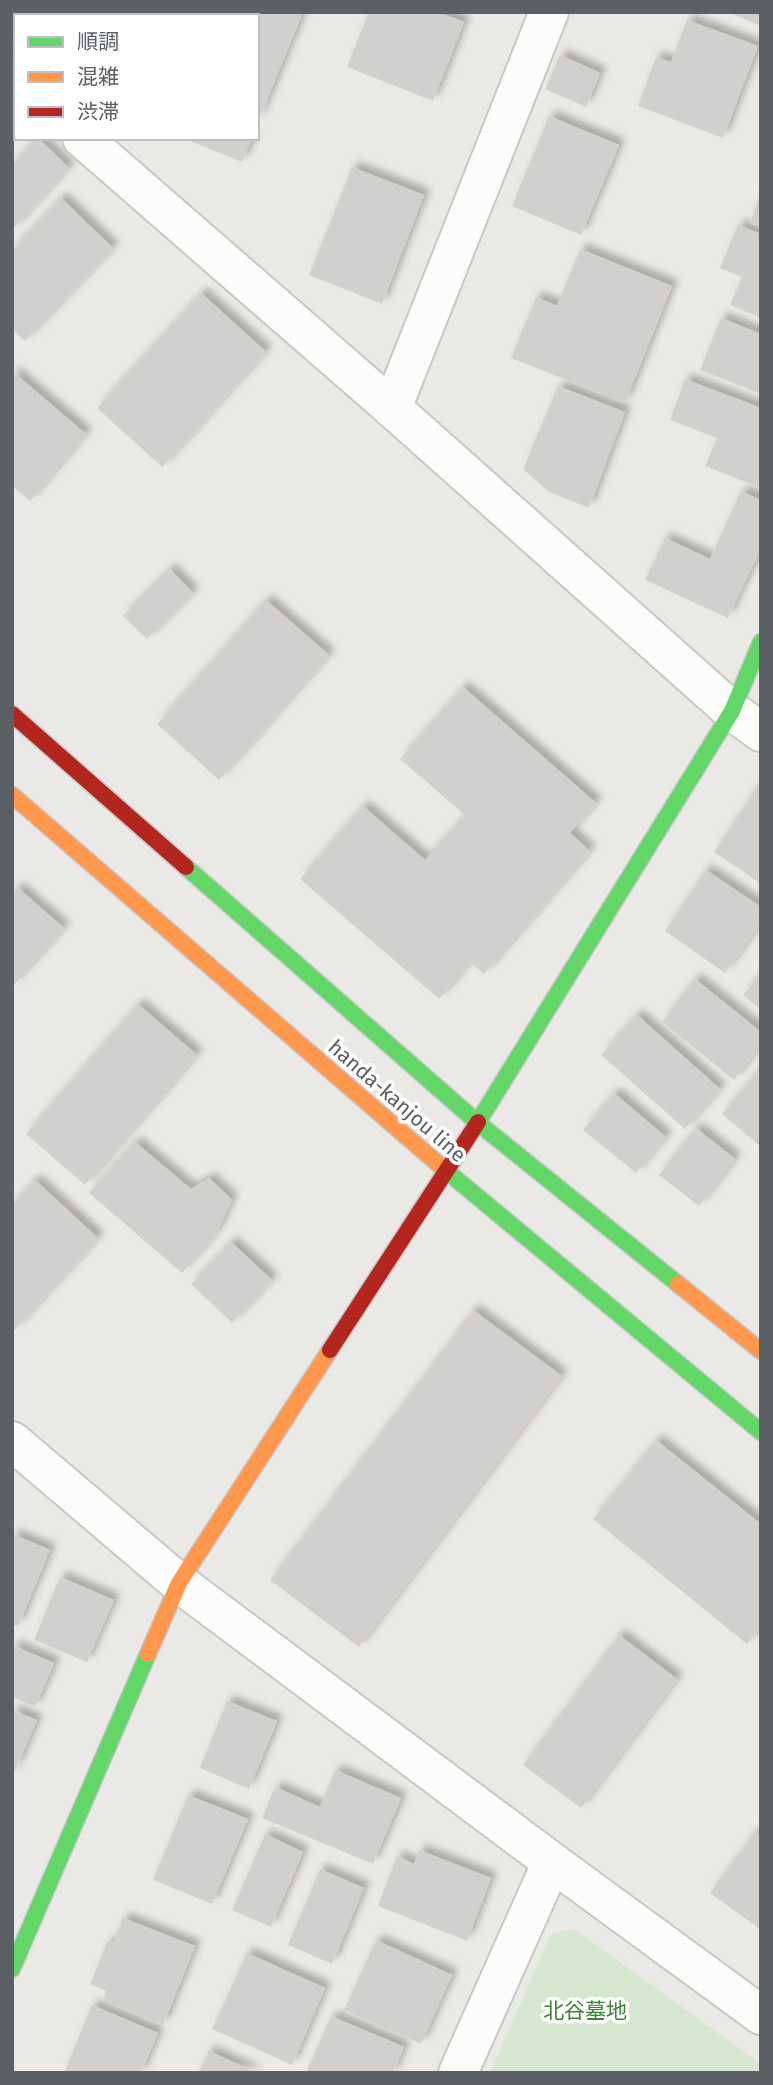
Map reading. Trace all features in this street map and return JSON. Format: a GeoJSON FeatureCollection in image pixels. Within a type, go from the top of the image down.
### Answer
{"type":"FeatureCollection","features":[{"type":"Feature","properties":{"kind":"main road"},"geometry":{"type":"LineString","coordinates":[[12,1969],[179,1583],[446,1171],[747,722],[761,642]]}},
{"type":"Feature","properties":{"kind":"main road","name":"handa-kanjou line"},"geometry":{"type":"LineString","coordinates":[[12,714],[478,1123],[761,1350]]}},
{"type":"Feature","properties":{"kind":"main road","name":"handa-kanjou line"},"geometry":{"type":"LineString","coordinates":[[12,795],[446,1171],[761,1432]]}},
{"type":"Feature","properties":{"kind":"street"},"geometry":{"type":"LineString","coordinates":[[393,408],[549,12]]}},
{"type":"Feature","properties":{"kind":"street"},"geometry":{"type":"LineString","coordinates":[[84,140],[393,408],[747,722]]}},
{"type":"Feature","properties":{"kind":"street"},"geometry":{"type":"LineString","coordinates":[[12,1441],[179,1583],[761,2015]]}},
{"type":"Feature","properties":{"kind":"street"},"geometry":{"type":"LineString","coordinates":[[458,2073],[552,1862]]}},
{"type":"Feature","properties":{"kind":"green space","name":"北谷墓地"},"geometry":{"type":"Polygon","coordinates":[[[574,1929],[761,2064],[761,2073],[490,2073],[551,1934],[574,1929]]]}},
{"type":"Feature","properties":{"kind":"building"},"geometry":{"type":"Polygon","coordinates":[[[303,12],[259,119],[259,14],[184,14],[303,12]]]}},
{"type":"Feature","properties":{"kind":"building"},"geometry":{"type":"Polygon","coordinates":[[[369,12],[438,12],[464,22],[433,101],[347,67],[369,12]]]}},
{"type":"Feature","properties":{"kind":"building"},"geometry":{"type":"Polygon","coordinates":[[[728,12],[761,12],[761,26],[728,12]]]}},
{"type":"Feature","properties":{"kind":"building"},"geometry":{"type":"Polygon","coordinates":[[[687,20],[758,46],[723,138],[638,106],[656,57],[671,62],[687,20]]]}},
{"type":"Feature","properties":{"kind":"building"},"geometry":{"type":"Polygon","coordinates":[[[560,55],[600,73],[586,107],[545,89],[560,55]]]}},
{"type":"Feature","properties":{"kind":"building"},"geometry":{"type":"Polygon","coordinates":[[[549,116],[619,145],[581,235],[512,206],[549,116]]]}},
{"type":"Feature","properties":{"kind":"building"},"geometry":{"type":"Polygon","coordinates":[[[36,140],[40,140],[69,168],[12,230],[12,165],[36,140]]]}},
{"type":"Feature","properties":{"kind":"building"},"geometry":{"type":"Polygon","coordinates":[[[188,140],[251,140],[242,162],[188,140]]]}},
{"type":"Feature","properties":{"kind":"building"},"geometry":{"type":"Polygon","coordinates":[[[352,167],[424,195],[382,304],[309,275],[352,167]]]}},
{"type":"Feature","properties":{"kind":"building"},"geometry":{"type":"Polygon","coordinates":[[[761,195],[761,227],[750,223],[761,195]]]}},
{"type":"Feature","properties":{"kind":"building"},"geometry":{"type":"Polygon","coordinates":[[[61,198],[113,248],[25,341],[12,329],[12,251],[61,198]]]}},
{"type":"Feature","properties":{"kind":"building"},"geometry":{"type":"Polygon","coordinates":[[[738,225],[761,234],[761,318],[730,305],[742,277],[720,268],[738,225]]]}},
{"type":"Feature","properties":{"kind":"building"},"geometry":{"type":"Polygon","coordinates":[[[580,249],[672,286],[625,403],[511,358],[536,297],[557,306],[580,249]]]}},
{"type":"Feature","properties":{"kind":"building"},"geometry":{"type":"Polygon","coordinates":[[[201,293],[266,352],[162,467],[97,408],[201,293]]]}},
{"type":"Feature","properties":{"kind":"building"},"geometry":{"type":"Polygon","coordinates":[[[721,318],[761,334],[761,394],[700,370],[721,318]]]}},
{"type":"Feature","properties":{"kind":"building"},"geometry":{"type":"Polygon","coordinates":[[[12,371],[86,434],[30,501],[12,486],[12,371]]]}},
{"type":"Feature","properties":{"kind":"building"},"geometry":{"type":"Polygon","coordinates":[[[685,379],[761,408],[761,488],[705,466],[717,438],[670,420],[685,379]]]}},
{"type":"Feature","properties":{"kind":"building"},"geometry":{"type":"Polygon","coordinates":[[[558,386],[625,412],[589,508],[549,492],[523,469],[558,386]]]}},
{"type":"Feature","properties":{"kind":"building"},"geometry":{"type":"Polygon","coordinates":[[[741,491],[761,500],[761,548],[728,618],[645,580],[665,538],[710,559],[741,491]]]}},
{"type":"Feature","properties":{"kind":"building"},"geometry":{"type":"Polygon","coordinates":[[[170,569],[193,593],[147,639],[123,616],[170,569]]]}},
{"type":"Feature","properties":{"kind":"building"},"geometry":{"type":"Polygon","coordinates":[[[266,600],[329,655],[219,780],[157,724],[266,600]]]}},
{"type":"Feature","properties":{"kind":"building"},"geometry":{"type":"Polygon","coordinates":[[[463,687],[596,803],[570,833],[590,851],[484,974],[470,962],[439,999],[300,879],[363,806],[425,860],[465,815],[400,759],[463,687]]]}},
{"type":"Feature","properties":{"kind":"building"},"geometry":{"type":"Polygon","coordinates":[[[757,787],[761,789],[761,884],[714,852],[757,787]]]}},
{"type":"Feature","properties":{"kind":"building"},"geometry":{"type":"Polygon","coordinates":[[[706,870],[761,907],[761,922],[725,973],[665,931],[706,870]]]}},
{"type":"Feature","properties":{"kind":"building"},"geometry":{"type":"Polygon","coordinates":[[[18,888],[64,928],[12,987],[12,894],[18,888]]]}},
{"type":"Feature","properties":{"kind":"building"},"geometry":{"type":"Polygon","coordinates":[[[761,973],[761,1010],[743,995],[761,973]]]}},
{"type":"Feature","properties":{"kind":"building"},"geometry":{"type":"Polygon","coordinates":[[[695,979],[761,1032],[761,1045],[734,1080],[662,1022],[695,979]]]}},
{"type":"Feature","properties":{"kind":"building"},"geometry":{"type":"Polygon","coordinates":[[[138,1004],[197,1055],[85,1185],[26,1134],[138,1004]]]}},
{"type":"Feature","properties":{"kind":"building"},"geometry":{"type":"Polygon","coordinates":[[[637,1015],[720,1089],[685,1129],[601,1055],[637,1015]]]}},
{"type":"Feature","properties":{"kind":"building"},"geometry":{"type":"Polygon","coordinates":[[[761,1068],[761,1147],[722,1114],[761,1068]]]}},
{"type":"Feature","properties":{"kind":"building"},"geometry":{"type":"Polygon","coordinates":[[[614,1093],[666,1137],[636,1173],[583,1130],[614,1093]]]}},
{"type":"Feature","properties":{"kind":"building"},"geometry":{"type":"Polygon","coordinates":[[[696,1128],[735,1159],[699,1206],[659,1175],[696,1128]]]}},
{"type":"Feature","properties":{"kind":"building"},"geometry":{"type":"Polygon","coordinates":[[[135,1142],[191,1189],[209,1178],[232,1200],[217,1232],[182,1273],[89,1193],[135,1142]]]}},
{"type":"Feature","properties":{"kind":"building"},"geometry":{"type":"Polygon","coordinates":[[[35,1180],[98,1238],[15,1330],[12,1328],[12,1205],[35,1180]]]}},
{"type":"Feature","properties":{"kind":"building"},"geometry":{"type":"Polygon","coordinates":[[[231,1242],[272,1280],[232,1323],[191,1284],[231,1242]]]}},
{"type":"Feature","properties":{"kind":"building"},"geometry":{"type":"Polygon","coordinates":[[[473,1310],[562,1376],[359,1647],[270,1580],[473,1310]]]}},
{"type":"Feature","properties":{"kind":"building"},"geometry":{"type":"Polygon","coordinates":[[[656,1440],[761,1524],[761,1627],[747,1644],[593,1519],[656,1440]]]}},
{"type":"Feature","properties":{"kind":"building"},"geometry":{"type":"Polygon","coordinates":[[[12,1534],[50,1550],[18,1626],[12,1624],[12,1534]]]}},
{"type":"Feature","properties":{"kind":"building"},"geometry":{"type":"Polygon","coordinates":[[[60,1577],[114,1600],[87,1662],[34,1640],[60,1577]]]}},
{"type":"Feature","properties":{"kind":"building"},"geometry":{"type":"Polygon","coordinates":[[[619,1635],[677,1679],[581,1808],[523,1765],[619,1635]]]}},
{"type":"Feature","properties":{"kind":"building"},"geometry":{"type":"Polygon","coordinates":[[[12,1645],[54,1663],[35,1707],[12,1697],[12,1645]]]}},
{"type":"Feature","properties":{"kind":"building"},"geometry":{"type":"Polygon","coordinates":[[[227,1701],[277,1721],[249,1789],[200,1768],[227,1701]]]}},
{"type":"Feature","properties":{"kind":"building"},"geometry":{"type":"Polygon","coordinates":[[[12,1710],[37,1720],[12,1777],[12,1710]]]}},
{"type":"Feature","properties":{"kind":"building"},"geometry":{"type":"Polygon","coordinates":[[[335,1770],[401,1798],[373,1864],[262,1818],[275,1787],[320,1807],[335,1770]]]}},
{"type":"Feature","properties":{"kind":"building"},"geometry":{"type":"Polygon","coordinates":[[[188,1795],[248,1819],[212,1904],[153,1880],[188,1795]]]}},
{"type":"Feature","properties":{"kind":"building"},"geometry":{"type":"Polygon","coordinates":[[[755,1832],[761,1837],[761,1930],[710,1893],[755,1832]]]}},
{"type":"Feature","properties":{"kind":"building"},"geometry":{"type":"Polygon","coordinates":[[[265,1834],[303,1852],[271,1927],[232,1910],[265,1834]]]}},
{"type":"Feature","properties":{"kind":"building"},"geometry":{"type":"Polygon","coordinates":[[[419,1850],[491,1878],[467,1941],[378,1906],[397,1856],[414,1864],[419,1850]]]}},
{"type":"Feature","properties":{"kind":"building"},"geometry":{"type":"Polygon","coordinates":[[[320,1869],[364,1888],[332,1964],[288,1945],[320,1869]]]}},
{"type":"Feature","properties":{"kind":"building"},"geometry":{"type":"Polygon","coordinates":[[[123,1918],[195,1946],[163,2025],[103,2001],[106,1991],[90,1984],[108,1941],[113,1943],[123,1918]]]}},
{"type":"Feature","properties":{"kind":"building"},"geometry":{"type":"Polygon","coordinates":[[[376,1940],[452,1975],[421,2044],[344,2010],[376,1940]]]}},
{"type":"Feature","properties":{"kind":"building"},"geometry":{"type":"Polygon","coordinates":[[[247,1953],[325,1988],[292,2065],[212,2029],[247,1953]]]}},
{"type":"Feature","properties":{"kind":"building"},"geometry":{"type":"Polygon","coordinates":[[[92,2005],[158,2033],[141,2073],[64,2073],[92,2005]]]}},
{"type":"Feature","properties":{"kind":"building"},"geometry":{"type":"Polygon","coordinates":[[[331,2016],[404,2047],[393,2073],[306,2073],[331,2016]]]}},
{"type":"Feature","properties":{"kind":"building"},"geometry":{"type":"Polygon","coordinates":[[[209,2051],[257,2073],[198,2073],[209,2051]]]}},
{"type":"Feature","properties":{"kind":"traffic: fast"},"geometry":{"type":"LineString","coordinates":[[478,1122],[732,711],[761,642]]}},
{"type":"Feature","properties":{"kind":"traffic: fast"},"geometry":{"type":"LineString","coordinates":[[186,867],[478,1123],[678,1284]]}},
{"type":"Feature","properties":{"kind":"traffic: fast"},"geometry":{"type":"LineString","coordinates":[[444,1169],[761,1432]]}},
{"type":"Feature","properties":{"kind":"traffic: fast"},"geometry":{"type":"LineString","coordinates":[[12,1969],[148,1654]]}},
{"type":"Feature","properties":{"kind":"traffic: slow"},"geometry":{"type":"LineString","coordinates":[[12,795],[444,1169]]}},
{"type":"Feature","properties":{"kind":"traffic: slow"},"geometry":{"type":"LineString","coordinates":[[678,1284],[761,1351]]}},
{"type":"Feature","properties":{"kind":"traffic: slow"},"geometry":{"type":"LineString","coordinates":[[148,1654],[179,1583],[330,1350]]}},
{"type":"Feature","properties":{"kind":"traffic: jam"},"geometry":{"type":"LineString","coordinates":[[12,714],[186,867]]}},
{"type":"Feature","properties":{"kind":"traffic: jam"},"geometry":{"type":"LineString","coordinates":[[330,1350],[478,1122]]}}]}
